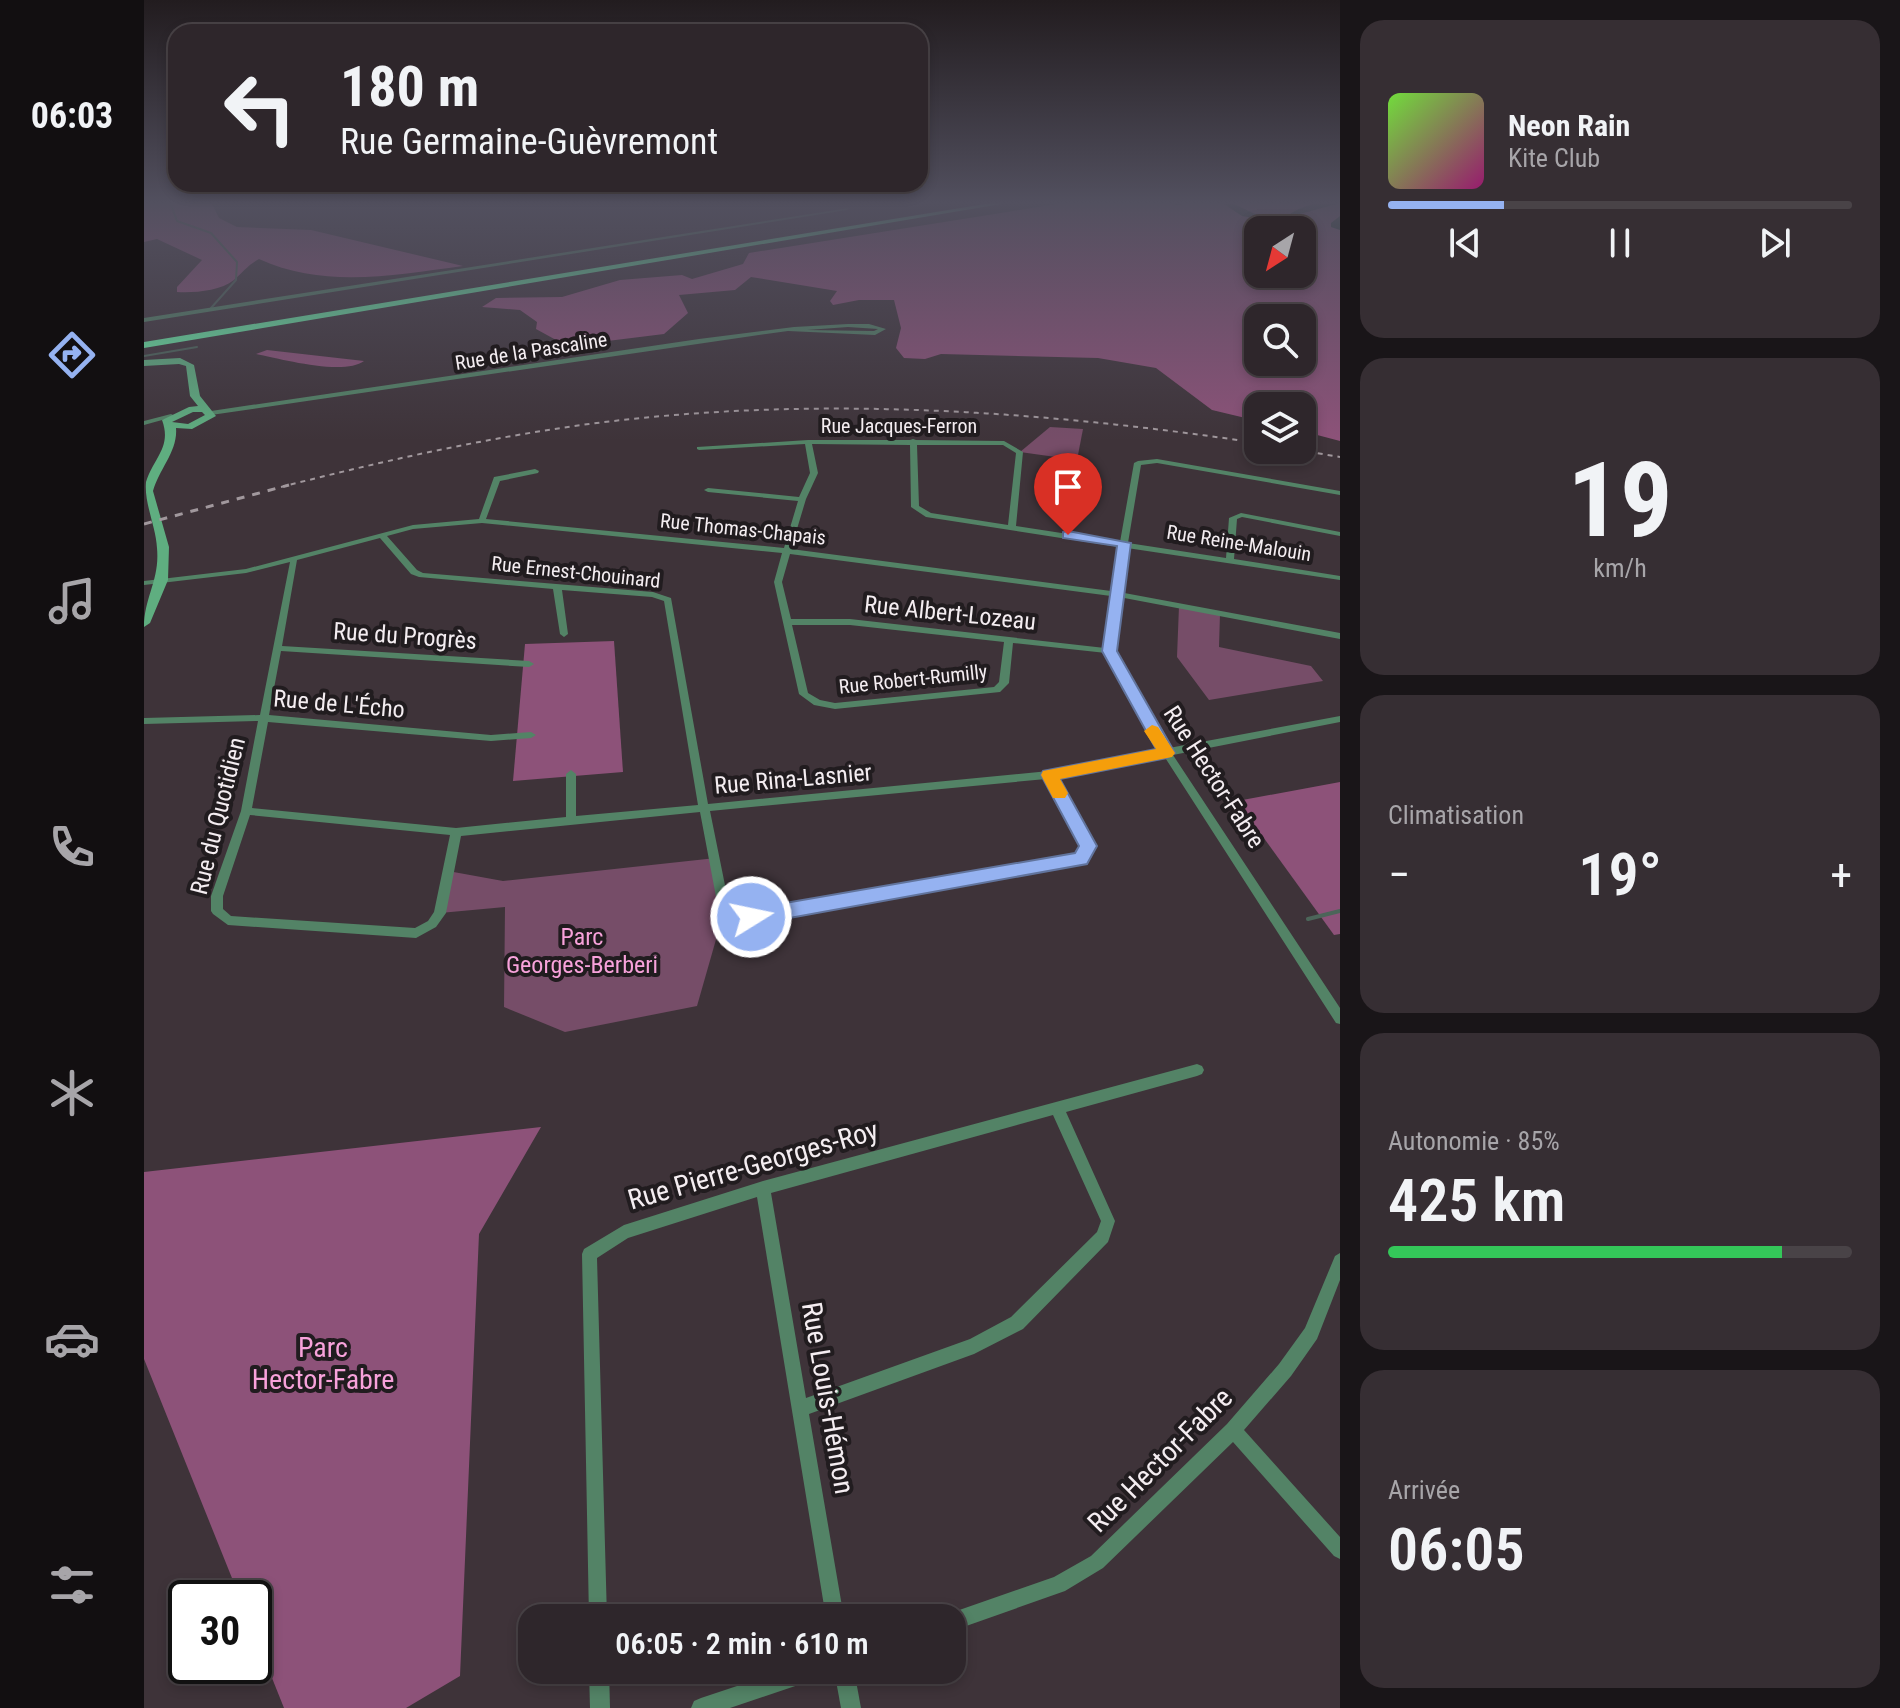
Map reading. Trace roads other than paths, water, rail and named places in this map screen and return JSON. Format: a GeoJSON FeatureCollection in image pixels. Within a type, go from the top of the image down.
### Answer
{"type":"FeatureCollection","features":[{"type":"Feature","properties":{"kind":"highway"},"geometry":{"type":"LineString","coordinates":[[144,332],[456,282]]}},
{"type":"Feature","properties":{"kind":"highway"},"geometry":{"type":"LineString","coordinates":[[144,345],[527,282]]}},
{"type":"Feature","properties":{"kind":"street"},"geometry":{"type":"LineString","coordinates":[[144,320],[387,282]]}},
{"type":"Feature","properties":{"kind":"street","name":"Rue de la Pascaline"},"geometry":{"type":"LineString","coordinates":[[208,415],[699,341],[791,331],[865,325],[883,329],[875,333],[791,331]]}},
{"type":"Feature","properties":{"kind":"street"},"geometry":{"type":"LineString","coordinates":[[144,363],[180,361],[190,365],[195,396],[208,415]]}},
{"type":"Feature","properties":{"kind":"street"},"geometry":{"type":"LineString","coordinates":[[170,421],[187,410],[195,396]]}},
{"type":"Feature","properties":{"kind":"street"},"geometry":{"type":"LineString","coordinates":[[187,410],[208,415]]}},
{"type":"Feature","properties":{"kind":"street"},"geometry":{"type":"LineString","coordinates":[[168,450],[208,415]]}},
{"type":"Feature","properties":{"kind":"street"},"geometry":{"type":"LineString","coordinates":[[144,623],[162,580],[163,547],[148,491],[173,435],[170,421]]}},
{"type":"Feature","properties":{"kind":"street"},"geometry":{"type":"LineString","coordinates":[[144,424],[170,421],[194,426]]}},
{"type":"Feature","properties":{"kind":"street","name":"Rue Reine-Malouin"},"geometry":{"type":"LineString","coordinates":[[913,441],[915,507],[929,515],[1340,578]]}},
{"type":"Feature","properties":{"kind":"street","name":"Rue Jacques-Ferron"},"geometry":{"type":"LineString","coordinates":[[699,448],[808,442],[1004,443],[1019,449],[1012,527]]}},
{"type":"Feature","properties":{"kind":"street","name":"Rue Robert-Rumilly"},"geometry":{"type":"LineString","coordinates":[[808,442],[814,473],[802,499],[778,582],[804,694],[817,703],[835,706],[997,690],[1004,683],[1009,640]]}},
{"type":"Feature","properties":{"kind":"street"},"geometry":{"type":"LineString","coordinates":[[1109,651],[1115,594],[1134,471],[1138,463],[1145,460],[1340,493]]}},
{"type":"Feature","properties":{"kind":"street"},"geometry":{"type":"LineString","coordinates":[[482,521],[497,479],[535,471]]}},
{"type":"Feature","properties":{"kind":"street"},"geometry":{"type":"LineString","coordinates":[[708,490],[802,499]]}},
{"type":"Feature","properties":{"kind":"street"},"geometry":{"type":"LineString","coordinates":[[1230,560],[1230,523],[1241,515],[1340,534]]}},
{"type":"Feature","properties":{"kind":"street","name":"Rue Thomas-Chapais"},"geometry":{"type":"LineString","coordinates":[[144,583],[246,571],[294,561],[413,527],[482,521],[785,551],[1115,594],[1340,636]]}},
{"type":"Feature","properties":{"kind":"street","name":"Rue Ernest-Chouinard"},"geometry":{"type":"LineString","coordinates":[[382,535],[414,572],[422,575],[653,595],[668,600],[705,808]]}},
{"type":"Feature","properties":{"kind":"street","name":"Rue du Quotidien"},"geometry":{"type":"LineString","coordinates":[[294,561],[246,811],[217,896],[217,911],[228,920],[416,933],[432,924],[440,913],[456,832]]}},
{"type":"Feature","properties":{"kind":"street"},"geometry":{"type":"LineString","coordinates":[[557,586],[564,634]]}},
{"type":"Feature","properties":{"kind":"street","name":"Rue Albert-Lozeau"},"geometry":{"type":"LineString","coordinates":[[786,622],[850,622],[1109,651]]}},
{"type":"Feature","properties":{"kind":"street","name":"Rue du Progrès"},"geometry":{"type":"LineString","coordinates":[[278,648],[529,664]]}},
{"type":"Feature","properties":{"kind":"street","name":"Rue Hector-Fabre"},"geometry":{"type":"LineString","coordinates":[[1109,651],[1167,753],[1340,1019]]}},
{"type":"Feature","properties":{"kind":"street","name":"Rue de L'Écho"},"geometry":{"type":"LineString","coordinates":[[144,721],[264,718],[491,738],[531,735]]}},
{"type":"Feature","properties":{"kind":"street","name":"Rue Rina-Lasnier"},"geometry":{"type":"LineString","coordinates":[[246,811],[456,832],[1049,775],[1340,719]]}},
{"type":"Feature","properties":{"kind":"street"},"geometry":{"type":"LineString","coordinates":[[571,774],[571,821]]}},
{"type":"Feature","properties":{"kind":"street"},"geometry":{"type":"LineString","coordinates":[[705,808],[723,902],[741,916],[751,917],[1081,859],[1088,846],[1049,775]]}},
{"type":"Feature","properties":{"kind":"street","name":"Rue Pierre-Georges-Roy"},"geometry":{"type":"LineString","coordinates":[[598,1604],[589,1254],[624,1232],[763,1188],[1197,1070]]}},
{"type":"Feature","properties":{"kind":"street"},"geometry":{"type":"LineString","coordinates":[[802,1408],[974,1346],[1017,1323],[1103,1237],[1108,1221],[1057,1108]]}},
{"type":"Feature","properties":{"kind":"street","name":"Rue Louis-Hémon"},"geometry":{"type":"LineString","coordinates":[[763,1188],[833,1604]]}},
{"type":"Feature","properties":{"kind":"street","name":"Rue Hector-Fabre"},"geometry":{"type":"LineString","coordinates":[[966,1617],[1059,1585],[1097,1562],[1233,1430],[1285,1370],[1311,1333],[1340,1261]]}},
{"type":"Feature","properties":{"kind":"street"},"geometry":{"type":"LineString","coordinates":[[1233,1430],[1340,1550]]}},
{"type":"Feature","properties":{"kind":"street"},"geometry":{"type":"LineString","coordinates":[[599,1684],[600,1708]]}},
{"type":"Feature","properties":{"kind":"street"},"geometry":{"type":"LineString","coordinates":[[701,1708],[772,1684]]}},
{"type":"Feature","properties":{"kind":"street"},"geometry":{"type":"LineString","coordinates":[[847,1684],[851,1708]]}},
{"type":"Feature","properties":{"kind":"waterway"},"geometry":{"type":"LineString","coordinates":[[211,308],[234,282]]}},
{"type":"Feature","properties":{"kind":"waterway"},"geometry":{"type":"LineString","coordinates":[[144,356],[197,347]]}},
{"type":"Feature","properties":{"kind":"waterway"},"geometry":{"type":"LineString","coordinates":[[1308,919],[1340,911]]}},
{"type":"Feature","properties":{"kind":"railway"},"geometry":{"type":"LineString","coordinates":[[288,485],[511,436],[673,415],[757,410],[924,410],[1008,415],[1244,441]]}},
{"type":"Feature","properties":{"kind":"railway"},"geometry":{"type":"LineString","coordinates":[[1316,453],[1340,457]]}},
{"type":"Feature","properties":{"kind":"railway"},"geometry":{"type":"LineString","coordinates":[[144,524],[288,485]]}},
{"type":"Feature","properties":{"kind":"railway"},"geometry":{"type":"LineString","coordinates":[[281,487],[288,485]]}},
{"type":"Feature","properties":{"kind":"park label","name":"Parc Georges-Berberi"},"geometry":{"type":"Point","coordinates":[582,951]}},
{"type":"Feature","properties":{"kind":"park label","name":"Parc Hector-Fabre"},"geometry":{"type":"Point","coordinates":[323,1363]}}]}
